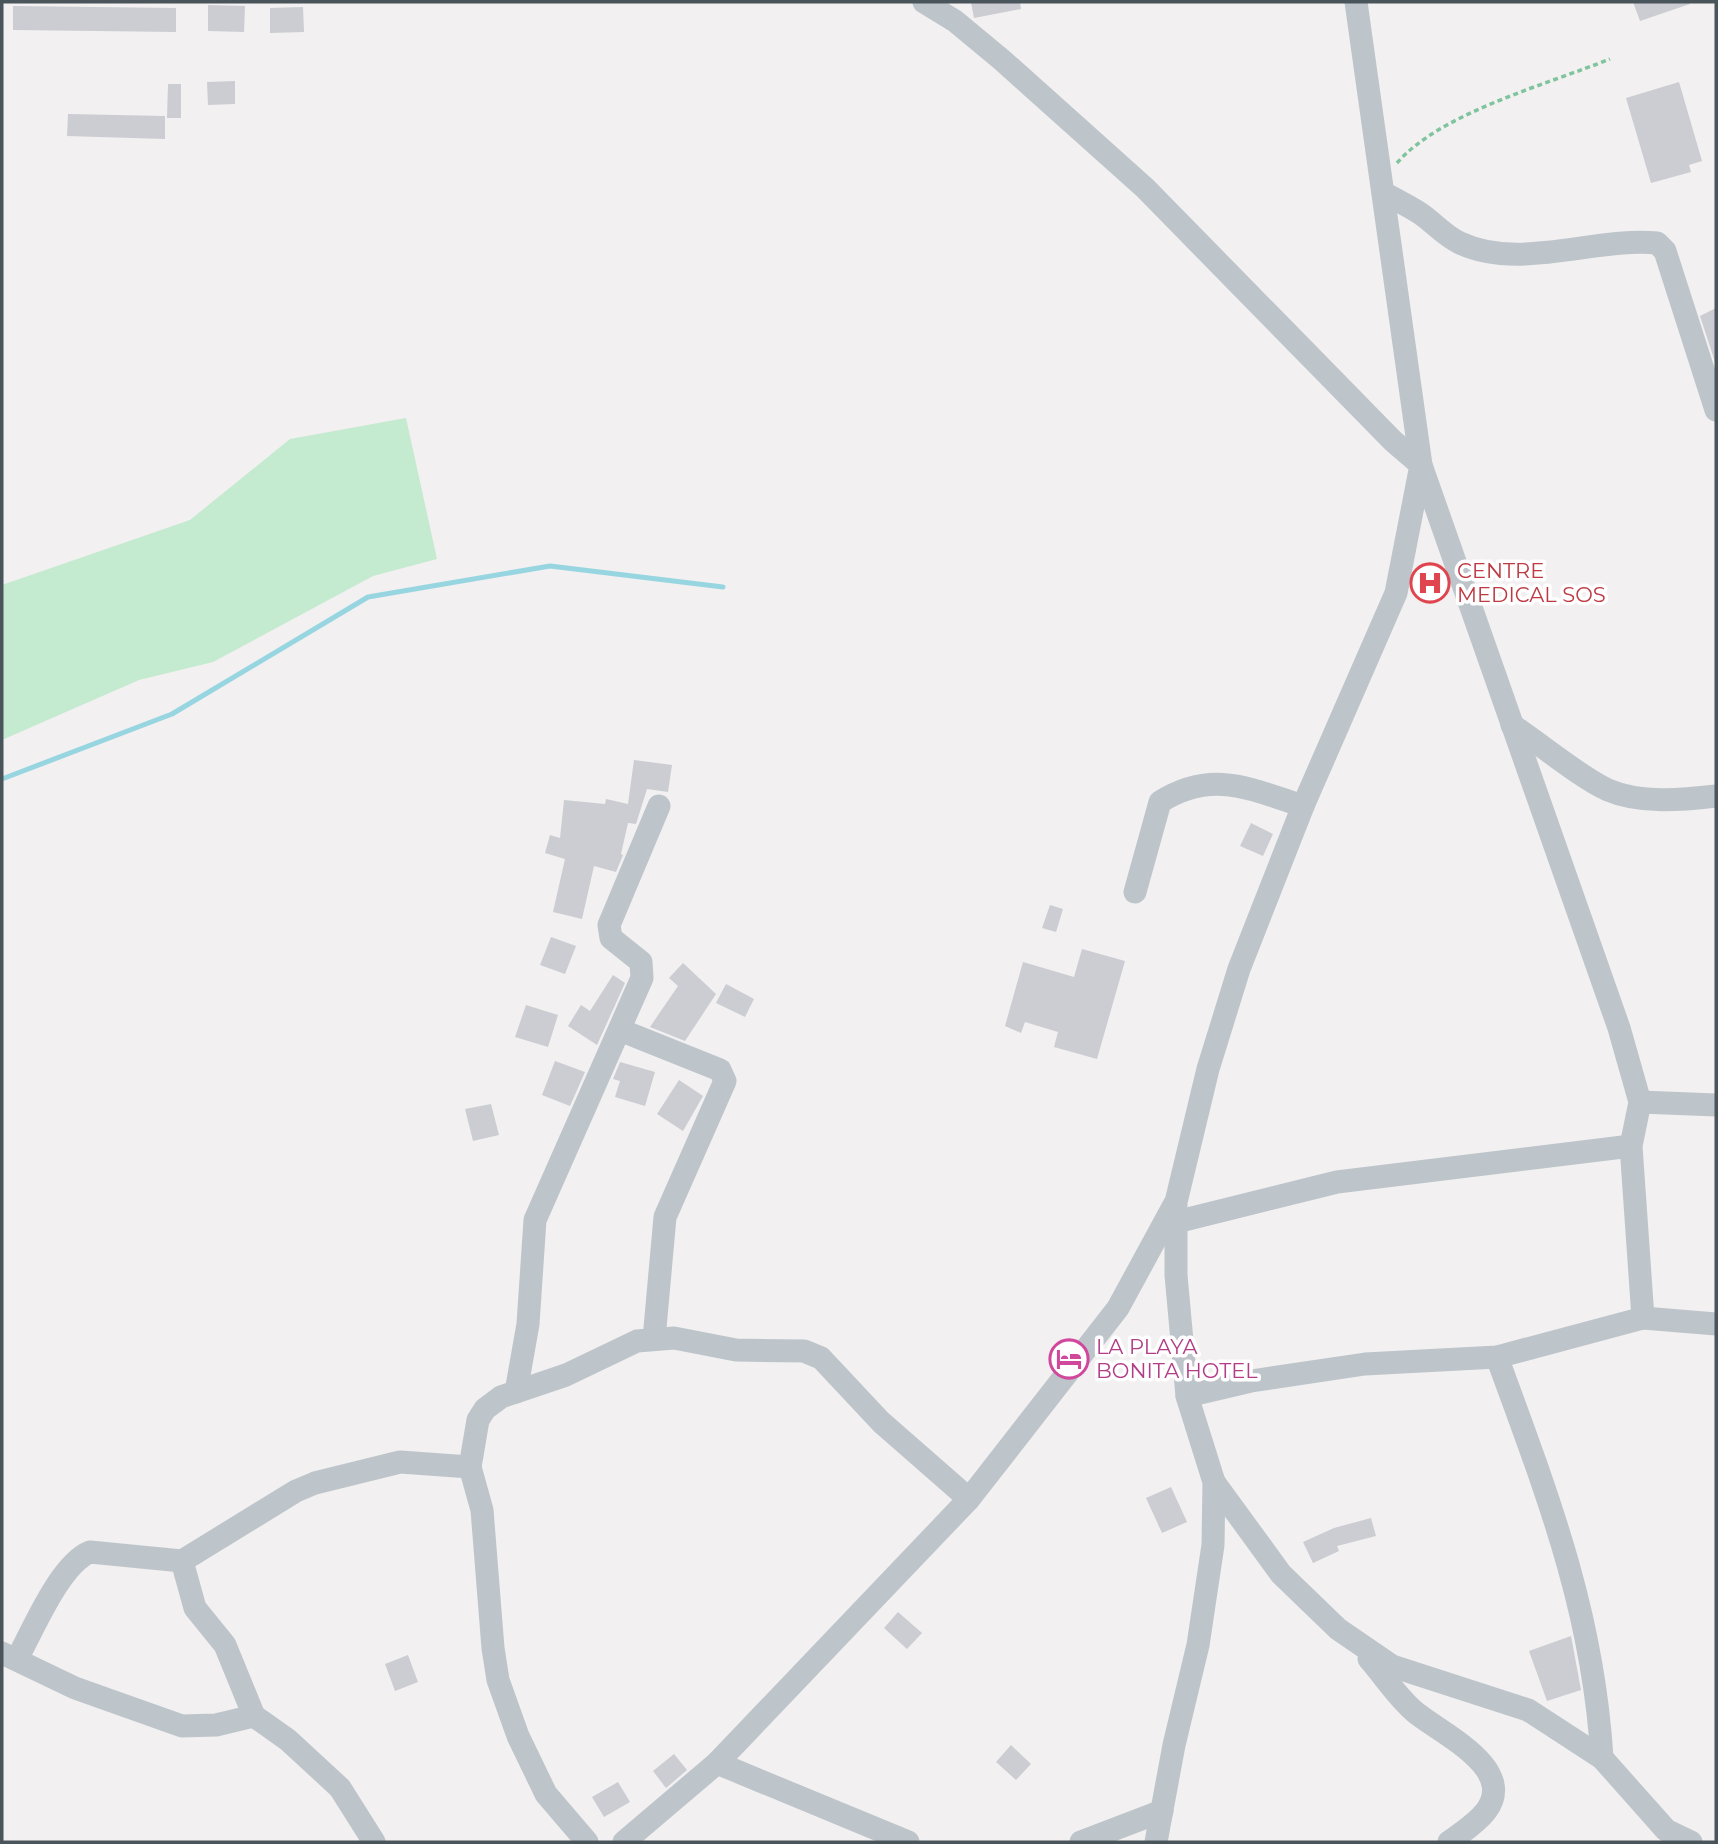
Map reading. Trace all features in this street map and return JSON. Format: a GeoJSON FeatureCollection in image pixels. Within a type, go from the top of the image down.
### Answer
{"type":"FeatureCollection","features":[{"type":"Feature","properties":{"kind":"street"},"geometry":{"type":"LineString","coordinates":[[925,2],[955,21],[1002,60],[1145,188],[1393,441],[1421,465]]}},
{"type":"Feature","properties":{"kind":"street"},"geometry":{"type":"LineString","coordinates":[[1356,2],[1421,465],[1619,1028],[1640,1101],[1631,1146],[1643,1318]]}},
{"type":"Feature","properties":{"kind":"street"},"geometry":{"type":"LineString","coordinates":[[1383,187],[1460,243],[1477,248],[1541,253],[1631,243],[1657,243],[1665,251],[1716,410]]}},
{"type":"Feature","properties":{"kind":"street"},"geometry":{"type":"LineString","coordinates":[[1156,1842],[1207,1598],[1213,1545],[1214,1482],[1187,1396],[1176,1275],[1176,1212],[1208,1069],[1239,969],[1303,806],[1395,593],[1421,465]]}},
{"type":"Feature","properties":{"kind":"street"},"geometry":{"type":"LineString","coordinates":[[1512,725],[1607,790],[1634,797],[1681,800],[1716,796]]}},
{"type":"Feature","properties":{"kind":"street"},"geometry":{"type":"LineString","coordinates":[[1135,892],[1160,802],[1175,792],[1201,784],[1230,782],[1303,806]]}},
{"type":"Feature","properties":{"kind":"street"},"geometry":{"type":"LineString","coordinates":[[516,1392],[528,1324],[535,1220],[638,990],[643,970],[641,962],[611,938],[609,925],[659,806]]}},
{"type":"Feature","properties":{"kind":"street"},"geometry":{"type":"LineString","coordinates":[[620,1030],[720,1070],[725,1082],[664,1217],[653,1339]]}},
{"type":"Feature","properties":{"kind":"street"},"geometry":{"type":"LineString","coordinates":[[1640,1101],[1716,1105]]}},
{"type":"Feature","properties":{"kind":"street"},"geometry":{"type":"LineString","coordinates":[[624,1842],[717,1763],[969,1499],[1118,1308],[1176,1212],[1379,1175],[1631,1146]]}},
{"type":"Feature","properties":{"kind":"street"},"geometry":{"type":"LineString","coordinates":[[1187,1396],[1251,1381],[1365,1364],[1497,1357],[1643,1318],[1716,1324]]}},
{"type":"Feature","properties":{"kind":"street"},"geometry":{"type":"LineString","coordinates":[[587,1842],[546,1794],[505,1704],[492,1648],[482,1510],[470,1467],[478,1420],[493,1403],[566,1375],[637,1341],[674,1338],[736,1350],[814,1353],[881,1422],[969,1499]]}},
{"type":"Feature","properties":{"kind":"street"},"geometry":{"type":"LineString","coordinates":[[1497,1357],[1571,1566],[1588,1642],[1599,1714],[1602,1758]]}},
{"type":"Feature","properties":{"kind":"street"},"geometry":{"type":"LineString","coordinates":[[254,1716],[216,1725],[182,1726],[75,1688],[9,1656],[68,1568],[82,1555],[90,1552],[182,1561],[296,1491],[314,1483],[400,1462],[470,1467]]}},
{"type":"Feature","properties":{"kind":"street"},"geometry":{"type":"LineString","coordinates":[[1214,1482],[1281,1574],[1338,1629],[1392,1666],[1528,1710],[1602,1758],[1666,1830],[1691,1842]]}},
{"type":"Feature","properties":{"kind":"street"},"geometry":{"type":"LineString","coordinates":[[182,1561],[195,1608],[225,1645],[254,1716],[288,1740],[340,1788],[374,1842]]}},
{"type":"Feature","properties":{"kind":"street"},"geometry":{"type":"LineString","coordinates":[[1351,1638],[1414,1711],[1473,1753],[1488,1771],[1492,1792],[1488,1809],[1448,1842]]}},
{"type":"Feature","properties":{"kind":"street"},"geometry":{"type":"LineString","coordinates":[[717,1763],[908,1842]]}},
{"type":"Feature","properties":{"kind":"street"},"geometry":{"type":"LineString","coordinates":[[1081,1842],[1162,1811]]}},
{"type":"Feature","properties":{"kind":"path"},"geometry":{"type":"LineString","coordinates":[[1383,187],[1409,149],[1456,120],[1610,60]]}},
{"type":"Feature","properties":{"kind":"green space"},"geometry":{"type":"Polygon","coordinates":[[[406,418],[437,559],[373,576],[213,662],[139,680],[2,740],[2,585],[190,520],[290,439],[406,418]]]}},
{"type":"Feature","properties":{"kind":"building"},"geometry":{"type":"Polygon","coordinates":[[[971,2],[1020,2],[1021,9],[974,18],[971,2]]]}},
{"type":"Feature","properties":{"kind":"building"},"geometry":{"type":"Polygon","coordinates":[[[1633,2],[1690,2],[1690,4],[1640,21],[1633,2]]]}},
{"type":"Feature","properties":{"kind":"building"},"geometry":{"type":"Polygon","coordinates":[[[208,5],[245,6],[244,32],[208,31],[208,5]]]}},
{"type":"Feature","properties":{"kind":"building"},"geometry":{"type":"Polygon","coordinates":[[[13,6],[176,8],[176,32],[13,30],[13,6]]]}},
{"type":"Feature","properties":{"kind":"building"},"geometry":{"type":"Polygon","coordinates":[[[303,7],[304,32],[270,33],[270,8],[303,7]]]}},
{"type":"Feature","properties":{"kind":"building"},"geometry":{"type":"Polygon","coordinates":[[[235,81],[235,104],[208,105],[207,82],[235,81]]]}},
{"type":"Feature","properties":{"kind":"building"},"geometry":{"type":"Polygon","coordinates":[[[1679,82],[1702,161],[1689,165],[1691,172],[1651,183],[1626,98],[1679,82]]]}},
{"type":"Feature","properties":{"kind":"building"},"geometry":{"type":"Polygon","coordinates":[[[168,84],[181,84],[181,118],[167,118],[168,84]]]}},
{"type":"Feature","properties":{"kind":"building"},"geometry":{"type":"Polygon","coordinates":[[[68,114],[165,116],[165,139],[67,136],[68,114]]]}},
{"type":"Feature","properties":{"kind":"building"},"geometry":{"type":"Polygon","coordinates":[[[1716,308],[1716,365],[1700,316],[1716,308]]]}},
{"type":"Feature","properties":{"kind":"building"},"geometry":{"type":"Polygon","coordinates":[[[634,760],[672,765],[668,792],[647,789],[636,824],[628,823],[621,854],[623,855],[616,872],[594,866],[582,919],[553,912],[565,859],[545,853],[550,835],[560,838],[564,800],[605,804],[606,799],[628,804],[634,760]]]}},
{"type":"Feature","properties":{"kind":"building"},"geometry":{"type":"Polygon","coordinates":[[[1251,823],[1273,834],[1263,856],[1240,846],[1251,823]]]}},
{"type":"Feature","properties":{"kind":"building"},"geometry":{"type":"Polygon","coordinates":[[[1050,905],[1063,909],[1056,932],[1042,928],[1050,905]]]}},
{"type":"Feature","properties":{"kind":"building"},"geometry":{"type":"Polygon","coordinates":[[[551,937],[576,946],[565,974],[540,965],[551,937]]]}},
{"type":"Feature","properties":{"kind":"building"},"geometry":{"type":"Polygon","coordinates":[[[1082,949],[1125,961],[1097,1059],[1054,1047],[1058,1032],[1025,1022],[1021,1033],[1005,1026],[1023,962],[1074,977],[1082,949]]]}},
{"type":"Feature","properties":{"kind":"building"},"geometry":{"type":"Polygon","coordinates":[[[683,963],[716,994],[685,1041],[650,1027],[678,986],[669,978],[683,963]]]}},
{"type":"Feature","properties":{"kind":"building"},"geometry":{"type":"Polygon","coordinates":[[[613,975],[625,983],[597,1045],[568,1026],[581,1005],[590,1011],[613,975]]]}},
{"type":"Feature","properties":{"kind":"building"},"geometry":{"type":"Polygon","coordinates":[[[726,984],[754,999],[745,1017],[716,1003],[726,984]]]}},
{"type":"Feature","properties":{"kind":"building"},"geometry":{"type":"Polygon","coordinates":[[[526,1005],[558,1015],[548,1047],[515,1037],[526,1005]]]}},
{"type":"Feature","properties":{"kind":"building"},"geometry":{"type":"Polygon","coordinates":[[[555,1061],[585,1072],[570,1106],[542,1095],[555,1061]]]}},
{"type":"Feature","properties":{"kind":"building"},"geometry":{"type":"Polygon","coordinates":[[[620,1062],[655,1072],[645,1106],[615,1097],[620,1081],[613,1079],[620,1062]]]}},
{"type":"Feature","properties":{"kind":"building"},"geometry":{"type":"Polygon","coordinates":[[[679,1080],[703,1096],[683,1131],[657,1114],[679,1080]]]}},
{"type":"Feature","properties":{"kind":"building"},"geometry":{"type":"Polygon","coordinates":[[[491,1104],[499,1135],[473,1141],[465,1109],[491,1104]]]}},
{"type":"Feature","properties":{"kind":"building"},"geometry":{"type":"Polygon","coordinates":[[[1171,1487],[1187,1522],[1162,1533],[1146,1498],[1171,1487]]]}},
{"type":"Feature","properties":{"kind":"building"},"geometry":{"type":"Polygon","coordinates":[[[1371,1518],[1376,1536],[1337,1546],[1339,1551],[1313,1563],[1303,1542],[1334,1528],[1371,1518]]]}},
{"type":"Feature","properties":{"kind":"building"},"geometry":{"type":"Polygon","coordinates":[[[898,1612],[922,1633],[907,1649],[884,1628],[898,1612]]]}},
{"type":"Feature","properties":{"kind":"building"},"geometry":{"type":"Polygon","coordinates":[[[1571,1636],[1581,1690],[1547,1701],[1529,1651],[1571,1636]]]}},
{"type":"Feature","properties":{"kind":"building"},"geometry":{"type":"Polygon","coordinates":[[[408,1655],[418,1682],[395,1691],[385,1664],[408,1655]]]}},
{"type":"Feature","properties":{"kind":"building"},"geometry":{"type":"Polygon","coordinates":[[[1011,1745],[1031,1764],[1016,1780],[996,1762],[1011,1745]]]}},
{"type":"Feature","properties":{"kind":"building"},"geometry":{"type":"Polygon","coordinates":[[[674,1754],[687,1770],[666,1788],[653,1771],[674,1754]]]}},
{"type":"Feature","properties":{"kind":"building"},"geometry":{"type":"Polygon","coordinates":[[[618,1782],[630,1802],[604,1817],[592,1797],[618,1782]]]}},
{"type":"Feature","properties":{"kind":"waterway"},"geometry":{"type":"LineString","coordinates":[[2,779],[172,714],[368,597],[550,566],[723,587]]}},
{"type":"Feature","properties":{"kind":"place","name":"CENTRE MEDICAL SOS"},"geometry":{"type":"Point","coordinates":[1430,583]}},
{"type":"Feature","properties":{"kind":"place","name":"LA PLAYA BONITA HOTEL"},"geometry":{"type":"Point","coordinates":[1069,1359]}}]}
